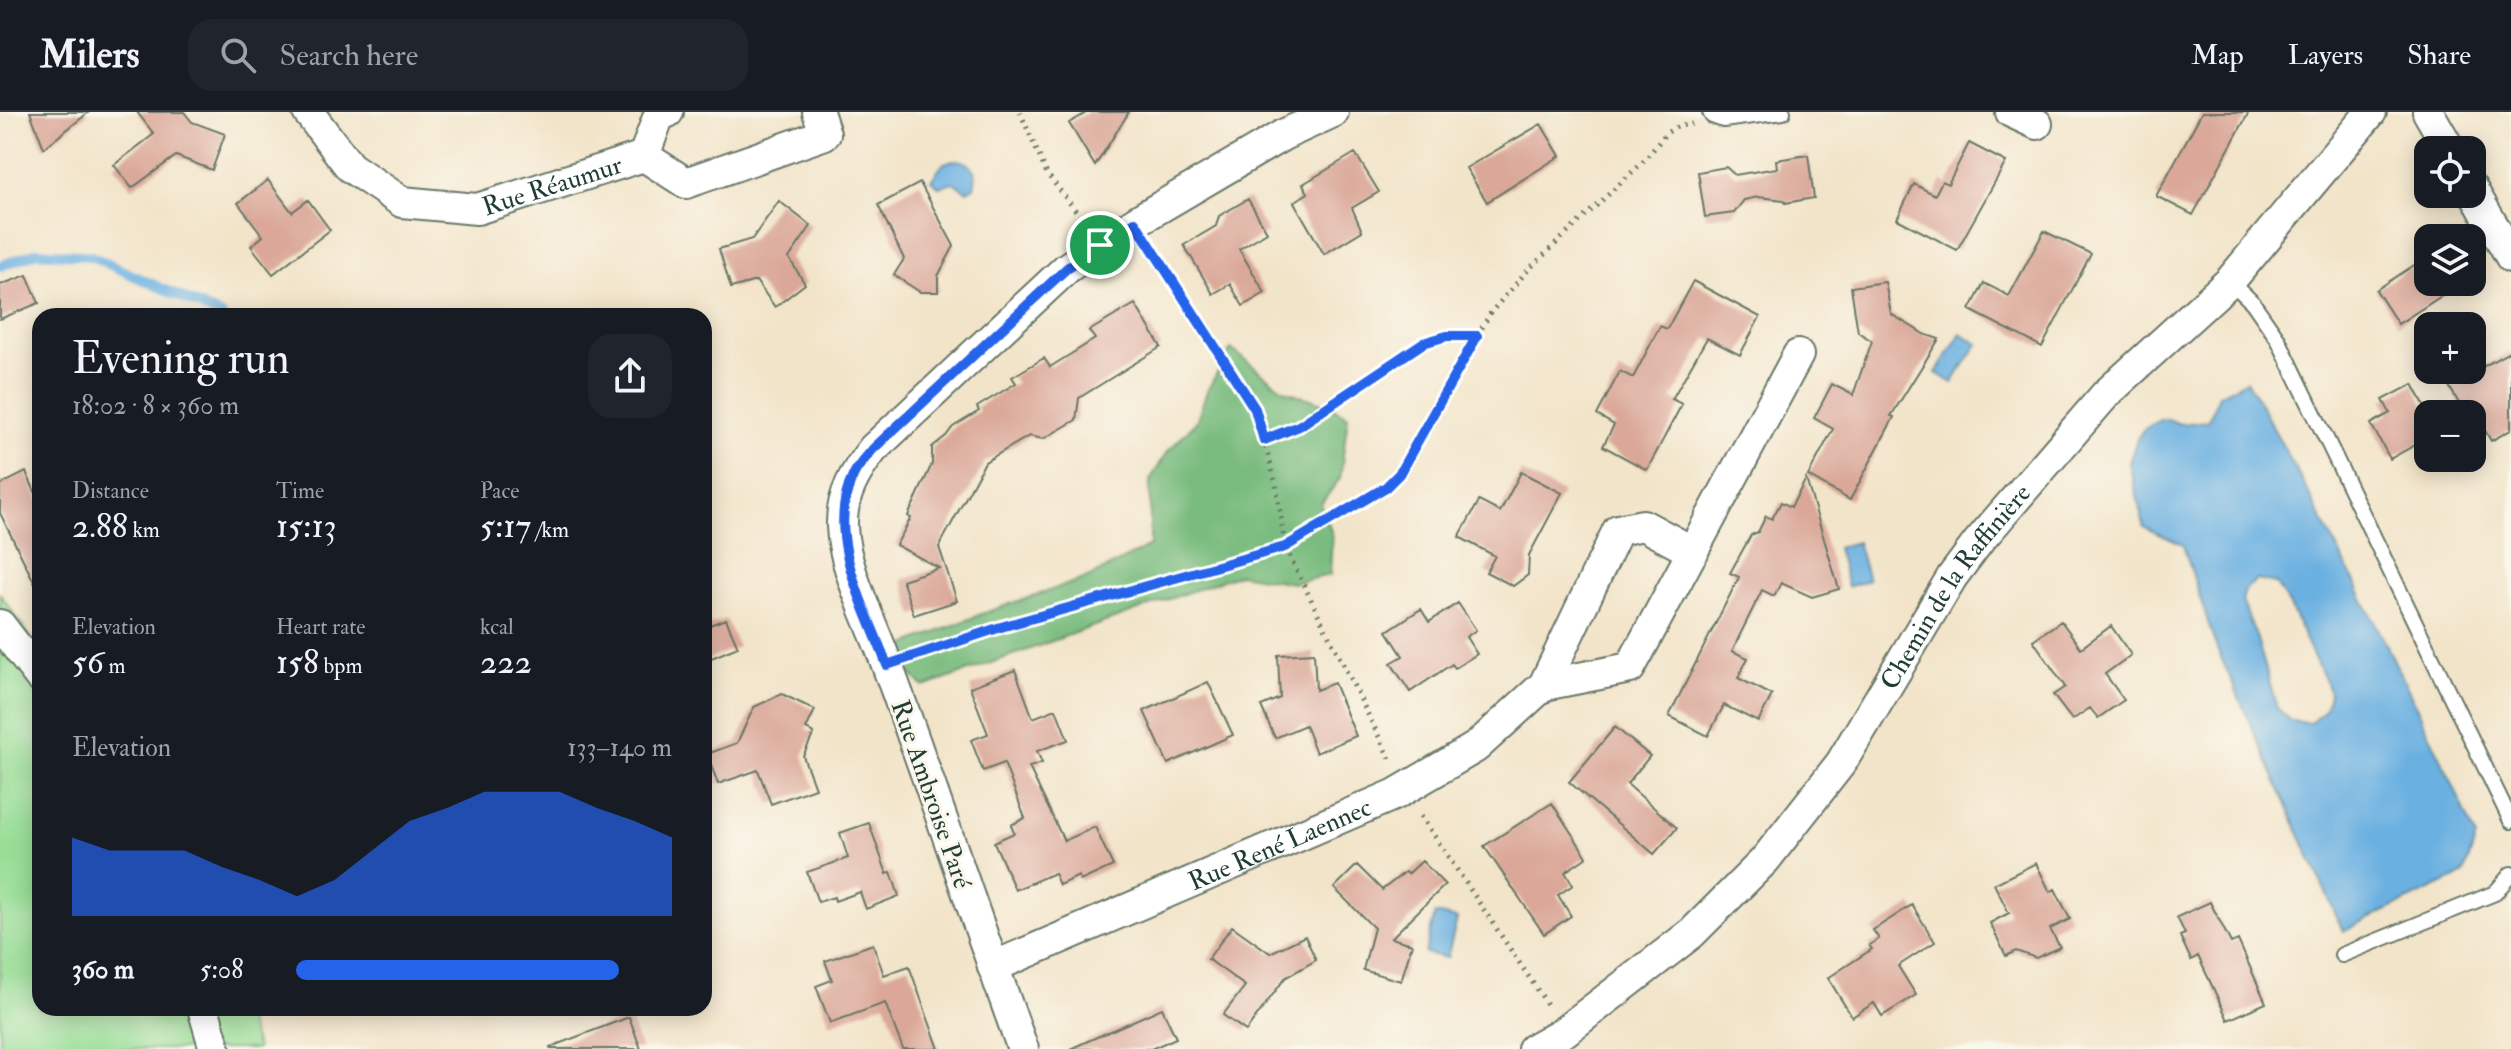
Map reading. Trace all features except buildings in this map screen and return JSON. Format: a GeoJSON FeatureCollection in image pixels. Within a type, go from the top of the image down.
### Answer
{"type":"FeatureCollection","features":[{"type":"Feature","properties":{"kind":"street","name":"Rue Réaumur"},"geometry":{"type":"LineString","coordinates":[[308,112],[350,167],[402,202],[477,209],[644,156]]}},
{"type":"Feature","properties":{"kind":"street","name":"Rue Réaumur"},"geometry":{"type":"LineString","coordinates":[[644,156],[659,115],[668,112]]}},
{"type":"Feature","properties":{"kind":"street","name":"Rue Réaumur"},"geometry":{"type":"LineString","coordinates":[[644,156],[686,183],[825,134],[818,112]]}},
{"type":"Feature","properties":{"kind":"street","name":"Rue Ambroise Paré"},"geometry":{"type":"LineString","coordinates":[[1023,1049],[846,556],[842,526],[846,494],[855,472],[873,449],[1067,268],[1135,222],[1283,135],[1333,112]]}},
{"type":"Feature","properties":{"kind":"street","name":"Chemin de la Raffinière"},"geometry":{"type":"LineString","coordinates":[[1550,1043],[1692,933],[1765,860],[1841,763],[1952,577],[1979,541],[2106,394],[2230,281],[2371,112]]}},
{"type":"Feature","properties":{"kind":"street"},"geometry":{"type":"LineString","coordinates":[[2428,112],[2442,136]]}},
{"type":"Feature","properties":{"kind":"street"},"geometry":{"type":"LineString","coordinates":[[2483,208],[2511,257]]}},
{"type":"Feature","properties":{"kind":"street"},"geometry":{"type":"LineString","coordinates":[[1544,685],[1630,668],[1798,355]]}},
{"type":"Feature","properties":{"kind":"street","name":"Rue René Laennec"},"geometry":{"type":"LineString","coordinates":[[993,967],[1405,789],[1476,747],[1544,685],[1618,530],[1643,525],[1693,552]]}},
{"type":"Feature","properties":{"kind":"street"},"geometry":{"type":"LineString","coordinates":[[0,625],[32,667]]}},
{"type":"Feature","properties":{"kind":"street"},"geometry":{"type":"LineString","coordinates":[[205,1016],[215,1049]]}},
{"type":"Feature","properties":{"kind":"lane"},"geometry":{"type":"LineString","coordinates":[[1711,114],[1723,120],[1783,112]]}},
{"type":"Feature","properties":{"kind":"lane"},"geometry":{"type":"LineString","coordinates":[[2230,281],[2253,303],[2278,339],[2511,821]]}},
{"type":"Feature","properties":{"kind":"lane"},"geometry":{"type":"LineString","coordinates":[[2342,955],[2495,893],[2511,874]]}},
{"type":"Feature","properties":{"kind":"path"},"geometry":{"type":"LineString","coordinates":[[1020,112],[1047,174],[1073,204],[1100,245]]}},
{"type":"Feature","properties":{"kind":"path"},"geometry":{"type":"LineString","coordinates":[[887,665],[1001,627],[1285,547],[1386,487],[1399,474],[1491,312],[1529,269],[1610,196],[1666,133],[1711,114]]}},
{"type":"Feature","properties":{"kind":"path"},"geometry":{"type":"LineString","coordinates":[[1135,222],[1255,409],[1276,484],[1285,547],[1405,789],[1550,1043]]}},
{"type":"Feature","properties":{"kind":"path"},"geometry":{"type":"LineString","coordinates":[[1264,440],[1299,426],[1423,343],[1447,336],[1477,336]]}},
{"type":"Feature","properties":{"kind":"green space"},"geometry":{"type":"Polygon","coordinates":[[[1231,349],[1284,390],[1325,404],[1348,416],[1340,478],[1321,504],[1332,534],[1330,575],[1293,583],[1239,574],[924,687],[910,673],[898,648],[984,613],[1090,577],[1150,546],[1150,480],[1168,451],[1196,422],[1207,391],[1231,349]]]}},
{"type":"Feature","properties":{"kind":"green space"},"geometry":{"type":"Polygon","coordinates":[[[0,594],[32,639],[32,1016],[246,1016],[257,1049],[0,1049],[0,594]]]}},
{"type":"Feature","properties":{"kind":"water"},"geometry":{"type":"Polygon","coordinates":[[[954,160],[969,164],[974,171],[974,187],[967,191],[955,183],[940,187],[931,180],[944,163],[954,160]]]}},
{"type":"Feature","properties":{"kind":"water"},"geometry":{"type":"Polygon","coordinates":[[[1961,333],[1978,344],[1952,383],[1936,373],[1961,333]]]}},
{"type":"Feature","properties":{"kind":"water"},"geometry":{"type":"Polygon","coordinates":[[[2247,380],[2367,606],[2476,837],[2464,874],[2343,931],[2215,644],[2183,545],[2144,527],[2129,463],[2143,430],[2162,419],[2180,424],[2208,421],[2219,395],[2247,380]],[[2257,580],[2245,589],[2242,601],[2257,639],[2277,708],[2291,721],[2310,723],[2324,712],[2330,692],[2291,608],[2276,584],[2257,580]]]}},
{"type":"Feature","properties":{"kind":"water"},"geometry":{"type":"Polygon","coordinates":[[[1857,542],[1868,580],[1848,587],[1837,548],[1857,542]]]}},
{"type":"Feature","properties":{"kind":"water"},"geometry":{"type":"Polygon","coordinates":[[[1435,914],[1457,919],[1447,958],[1425,953],[1435,914]]]}},
{"type":"Feature","properties":{"kind":"waterway"},"geometry":{"type":"LineString","coordinates":[[0,266],[38,252],[91,256],[205,308]]}},
{"type":"Feature","properties":{"kind":"route"},"geometry":{"type":"LineString","coordinates":[[1135,222],[1255,409],[1264,440],[1299,426],[1423,343],[1447,336],[1477,336],[1399,474],[1386,487],[1285,547],[1001,627],[887,665],[846,556],[842,526],[846,494],[855,472],[873,449],[1067,268],[1100,245],[1135,222]]}}]}
